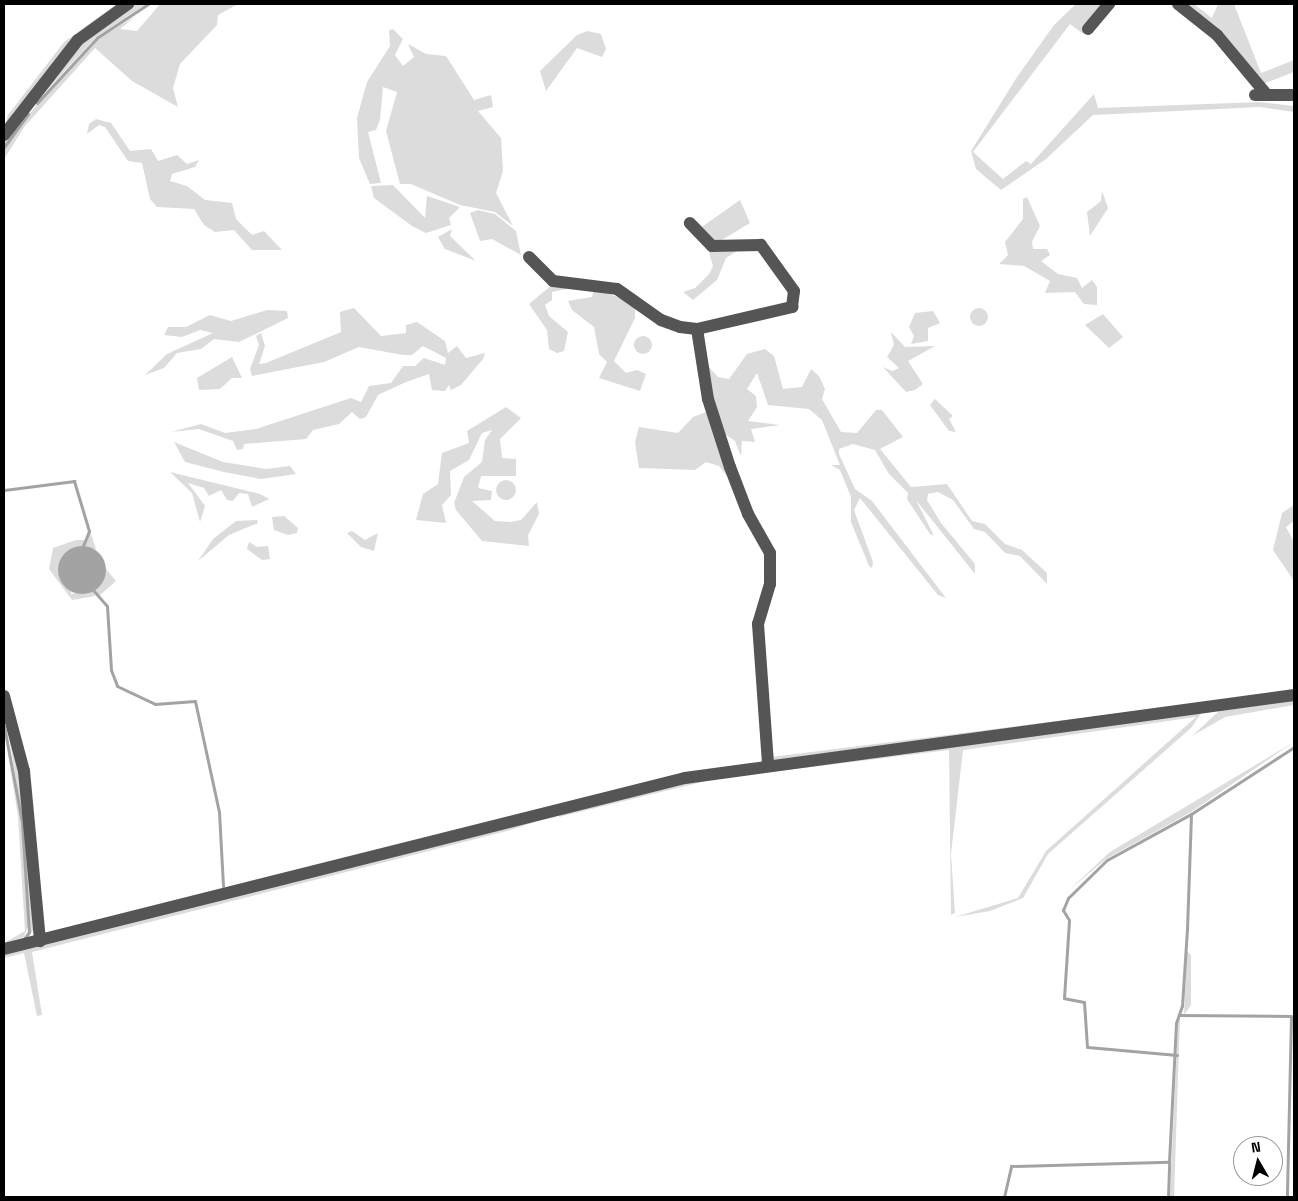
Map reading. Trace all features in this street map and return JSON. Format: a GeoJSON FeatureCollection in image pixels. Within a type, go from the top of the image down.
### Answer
{"type":"FeatureCollection","features":[{"type":"Feature","properties":{"kind":"street"},"geometry":{"type":"LineString","coordinates":[[4,135],[78,40],[128,4]]}},
{"type":"Feature","properties":{"kind":"street"},"geometry":{"type":"LineString","coordinates":[[1088,29],[1109,4]]}},
{"type":"Feature","properties":{"kind":"street"},"geometry":{"type":"LineString","coordinates":[[1178,4],[1217,35],[1261,95],[1294,94]]}},
{"type":"Feature","properties":{"kind":"street"},"geometry":{"type":"LineString","coordinates":[[528,257],[553,281],[617,289],[661,320],[697,329],[792,307],[796,299],[784,272],[761,245],[712,246],[690,223]]}},
{"type":"Feature","properties":{"kind":"street"},"geometry":{"type":"LineString","coordinates":[[697,329],[708,399],[730,467],[748,514],[770,553],[770,584],[758,624],[768,765]]}},
{"type":"Feature","properties":{"kind":"street"},"geometry":{"type":"LineString","coordinates":[[4,696],[24,771],[40,941]]}},
{"type":"Feature","properties":{"kind":"street"},"geometry":{"type":"LineString","coordinates":[[4,950],[685,778],[768,765],[1294,696]]}},
{"type":"Feature","properties":{"kind":"shaded area"},"geometry":{"type":"Polygon","coordinates":[[[117,4],[124,4],[90,26],[4,131],[8,115],[64,42],[117,4]]]}},
{"type":"Feature","properties":{"kind":"shaded area"},"geometry":{"type":"Polygon","coordinates":[[[134,4],[146,4],[96,37],[35,103],[4,146],[4,139],[79,43],[134,4]]]}},
{"type":"Feature","properties":{"kind":"shaded area"},"geometry":{"type":"Polygon","coordinates":[[[160,4],[238,4],[218,15],[217,25],[180,64],[173,88],[178,107],[132,81],[95,48],[25,126],[4,159],[4,150],[37,104],[99,38],[136,16],[120,29],[137,31],[160,4]]]}},
{"type":"Feature","properties":{"kind":"shaded area"},"geometry":{"type":"Polygon","coordinates":[[[1076,4],[1105,4],[1082,33],[1070,24],[973,152],[1003,179],[1026,161],[1031,164],[1094,94],[1098,108],[1260,102],[1294,106],[1294,112],[1260,107],[1093,115],[1046,159],[1001,190],[976,169],[971,151],[1017,77],[1054,25],[1076,4]]]}},
{"type":"Feature","properties":{"kind":"shaded area"},"geometry":{"type":"Polygon","coordinates":[[[1183,4],[1194,4],[1212,18],[1218,4],[1234,4],[1261,73],[1294,60],[1294,72],[1263,84],[1183,4]]]}},
{"type":"Feature","properties":{"kind":"shaded area"},"geometry":{"type":"Polygon","coordinates":[[[393,29],[403,39],[395,55],[403,66],[414,57],[408,44],[426,54],[446,56],[474,100],[491,95],[493,107],[478,111],[501,138],[503,171],[496,193],[513,226],[495,212],[460,205],[411,184],[400,184],[386,131],[397,92],[383,87],[380,120],[376,130],[368,132],[381,183],[370,184],[359,158],[357,118],[367,82],[390,46],[389,30],[393,29]]]}},
{"type":"Feature","properties":{"kind":"shaded area"},"geometry":{"type":"Polygon","coordinates":[[[587,31],[601,34],[606,49],[602,57],[577,48],[546,91],[540,71],[577,35],[587,31]]]}},
{"type":"Feature","properties":{"kind":"shaded area"},"geometry":{"type":"Polygon","coordinates":[[[96,119],[111,123],[130,151],[151,149],[158,161],[177,155],[187,164],[199,160],[195,167],[172,174],[170,181],[187,186],[205,200],[232,203],[236,219],[252,235],[264,231],[282,250],[252,250],[234,230],[215,232],[204,225],[194,209],[157,207],[150,199],[142,163],[128,161],[105,127],[99,125],[87,134],[89,124],[96,119]]]}},
{"type":"Feature","properties":{"kind":"shaded area"},"geometry":{"type":"Polygon","coordinates":[[[393,185],[425,218],[427,196],[460,207],[449,218],[451,225],[426,233],[412,226],[374,198],[371,186],[393,185]]]}},
{"type":"Feature","properties":{"kind":"shaded area"},"geometry":{"type":"Polygon","coordinates":[[[1102,191],[1108,208],[1090,236],[1087,212],[1101,201],[1102,191]]]}},
{"type":"Feature","properties":{"kind":"shaded area"},"geometry":{"type":"Polygon","coordinates":[[[1027,197],[1040,226],[1032,242],[1033,249],[1047,249],[1050,255],[1041,261],[1058,274],[1077,278],[1082,288],[1092,280],[1097,287],[1097,305],[1084,304],[1075,292],[1045,293],[1050,281],[1024,266],[999,264],[1008,255],[1005,242],[1023,219],[1023,199],[1027,197]]]}},
{"type":"Feature","properties":{"kind":"shaded area"},"geometry":{"type":"Polygon","coordinates":[[[740,200],[750,223],[715,244],[699,229],[740,200]]]}},
{"type":"Feature","properties":{"kind":"shaded area"},"geometry":{"type":"Polygon","coordinates":[[[478,210],[495,214],[516,231],[521,255],[492,239],[480,241],[470,213],[478,210]]]}},
{"type":"Feature","properties":{"kind":"shaded area"},"geometry":{"type":"Polygon","coordinates":[[[452,229],[450,236],[476,261],[445,249],[438,237],[452,229]]]}},
{"type":"Feature","properties":{"kind":"shaded area"},"geometry":{"type":"Polygon","coordinates":[[[707,246],[737,251],[726,258],[717,280],[693,300],[683,292],[695,288],[709,274],[713,266],[707,246]]]}},
{"type":"Feature","properties":{"kind":"shaded area"},"geometry":{"type":"Polygon","coordinates":[[[553,284],[571,288],[552,292],[552,300],[545,305],[549,316],[568,332],[564,351],[557,353],[549,349],[547,330],[529,304],[553,284]]]}},
{"type":"Feature","properties":{"kind":"shaded area"},"geometry":{"type":"Polygon","coordinates":[[[594,288],[635,304],[635,318],[614,361],[626,373],[637,370],[646,374],[640,391],[599,378],[607,362],[599,354],[594,327],[572,310],[568,301],[592,297],[594,288]]]}},
{"type":"Feature","properties":{"kind":"shaded area"},"geometry":{"type":"Polygon","coordinates":[[[354,308],[381,336],[406,333],[406,325],[417,322],[445,341],[448,353],[457,346],[466,358],[485,353],[483,359],[461,385],[451,390],[449,385],[445,391],[432,390],[429,374],[378,395],[366,417],[360,419],[352,412],[339,424],[313,430],[306,439],[244,444],[243,449],[237,450],[233,441],[199,429],[171,432],[201,424],[225,433],[256,429],[351,398],[361,402],[369,386],[391,383],[403,366],[415,366],[424,358],[445,365],[446,358],[423,346],[412,355],[359,347],[324,362],[252,376],[250,369],[259,345],[256,336],[261,333],[265,346],[259,364],[266,363],[341,332],[340,312],[354,308]]]}},
{"type":"Feature","properties":{"kind":"shaded area"},"geometry":{"type":"Polygon","coordinates":[[[975,308],[983,308],[988,313],[986,324],[975,326],[970,321],[970,313],[975,308]]]}},
{"type":"Feature","properties":{"kind":"shaded area"},"geometry":{"type":"Polygon","coordinates":[[[267,310],[287,311],[288,318],[239,342],[214,339],[201,349],[177,353],[164,368],[145,375],[167,354],[213,333],[200,330],[182,337],[164,335],[168,327],[186,327],[210,315],[231,321],[267,310]]]}},
{"type":"Feature","properties":{"kind":"shaded area"},"geometry":{"type":"Polygon","coordinates":[[[933,311],[940,323],[928,328],[928,341],[911,344],[914,336],[909,327],[915,313],[933,311]]]}},
{"type":"Feature","properties":{"kind":"shaded area"},"geometry":{"type":"Polygon","coordinates":[[[1103,314],[1123,337],[1109,348],[1085,325],[1103,314]]]}},
{"type":"Feature","properties":{"kind":"shaded area"},"geometry":{"type":"Polygon","coordinates":[[[891,332],[905,347],[935,346],[908,361],[923,384],[915,390],[906,392],[883,367],[892,371],[899,368],[887,357],[894,345],[891,332]]]}},
{"type":"Feature","properties":{"kind":"shaded area"},"geometry":{"type":"Polygon","coordinates":[[[643,336],[649,339],[652,345],[649,351],[643,354],[637,351],[634,345],[637,339],[643,336]]]}},
{"type":"Feature","properties":{"kind":"shaded area"},"geometry":{"type":"Polygon","coordinates":[[[765,349],[774,356],[783,389],[802,387],[811,369],[819,376],[825,389],[822,399],[841,432],[857,433],[876,410],[882,410],[903,437],[880,449],[911,487],[947,484],[972,521],[985,524],[1005,544],[1022,550],[1047,573],[1047,584],[1020,556],[1005,553],[985,532],[974,529],[953,500],[938,492],[928,494],[927,500],[941,523],[975,564],[975,574],[916,500],[934,536],[930,534],[907,499],[908,493],[889,474],[875,450],[853,444],[839,449],[839,454],[855,489],[872,501],[946,598],[938,595],[860,498],[854,510],[873,562],[872,568],[869,566],[851,522],[851,497],[840,470],[831,465],[840,465],[822,420],[809,409],[768,405],[757,373],[747,389],[756,396],[757,407],[748,421],[780,425],[751,429],[755,442],[742,441],[741,456],[735,441],[725,434],[711,400],[705,363],[718,377],[729,379],[747,354],[765,349]]]}},
{"type":"Feature","properties":{"kind":"shaded area"},"geometry":{"type":"Polygon","coordinates":[[[232,357],[242,378],[232,378],[220,389],[199,390],[197,378],[232,357]]]}},
{"type":"Feature","properties":{"kind":"shaded area"},"geometry":{"type":"Polygon","coordinates":[[[935,399],[953,416],[949,419],[956,432],[949,431],[930,405],[935,399]]]}},
{"type":"Feature","properties":{"kind":"shaded area"},"geometry":{"type":"Polygon","coordinates":[[[506,407],[521,418],[500,439],[502,458],[516,459],[516,476],[481,476],[478,488],[492,491],[491,500],[472,501],[495,521],[511,522],[521,520],[537,502],[539,514],[528,535],[529,546],[482,541],[456,510],[454,503],[464,477],[482,462],[485,440],[492,430],[482,433],[469,460],[450,471],[451,495],[442,505],[446,523],[416,520],[423,494],[438,484],[442,453],[469,443],[467,431],[506,407]]]}},
{"type":"Feature","properties":{"kind":"shaded area"},"geometry":{"type":"Polygon","coordinates":[[[711,410],[731,481],[719,466],[706,462],[695,470],[639,468],[635,442],[639,427],[678,433],[693,417],[711,410]]]}},
{"type":"Feature","properties":{"kind":"shaded area"},"geometry":{"type":"Polygon","coordinates":[[[174,442],[223,462],[266,469],[290,466],[296,474],[261,479],[185,462],[174,442]]]}},
{"type":"Feature","properties":{"kind":"shaded area"},"geometry":{"type":"Polygon","coordinates":[[[170,472],[260,494],[269,499],[252,507],[248,494],[239,493],[233,501],[227,500],[221,490],[209,496],[204,488],[188,483],[205,506],[200,522],[192,493],[170,472]]]}},
{"type":"Feature","properties":{"kind":"shaded area"},"geometry":{"type":"Polygon","coordinates":[[[506,480],[513,483],[516,490],[513,497],[506,500],[499,497],[496,490],[499,483],[506,480]]]}},
{"type":"Feature","properties":{"kind":"shaded area"},"geometry":{"type":"Polygon","coordinates":[[[1294,505],[1294,521],[1286,527],[1294,542],[1294,581],[1273,550],[1282,513],[1294,505]]]}},
{"type":"Feature","properties":{"kind":"shaded area"},"geometry":{"type":"Polygon","coordinates":[[[284,516],[298,528],[297,533],[288,535],[274,530],[272,517],[284,516]]]}},
{"type":"Feature","properties":{"kind":"shaded area"},"geometry":{"type":"Polygon","coordinates":[[[257,520],[258,523],[229,535],[198,561],[213,539],[236,521],[257,520]]]}},
{"type":"Feature","properties":{"kind":"shaded area"},"geometry":{"type":"Polygon","coordinates":[[[90,531],[96,549],[72,550],[71,594],[93,590],[106,569],[116,581],[99,596],[93,591],[95,596],[72,600],[49,569],[53,548],[76,540],[85,540],[84,544],[90,531]]]}},
{"type":"Feature","properties":{"kind":"shaded area"},"geometry":{"type":"Polygon","coordinates":[[[352,531],[365,540],[378,533],[374,551],[361,547],[347,533],[352,531]]]}},
{"type":"Feature","properties":{"kind":"shaded area"},"geometry":{"type":"Polygon","coordinates":[[[249,542],[257,547],[268,546],[270,559],[262,560],[247,549],[249,542]]]}},
{"type":"Feature","properties":{"kind":"shaded area"},"geometry":{"type":"Polygon","coordinates":[[[82,546],[91,548],[99,553],[104,561],[106,570],[104,579],[99,587],[91,592],[82,594],[73,592],[65,587],[60,579],[58,570],[60,561],[65,553],[73,548],[82,546]]]}},
{"type":"Feature","properties":{"kind":"shaded area"},"geometry":{"type":"Polygon","coordinates":[[[1294,699],[1294,705],[1225,717],[1192,736],[1220,710],[1294,699]]]}},
{"type":"Feature","properties":{"kind":"shaded area"},"geometry":{"type":"Polygon","coordinates":[[[1202,703],[773,762],[771,757],[955,734],[1202,703]]]}},
{"type":"Feature","properties":{"kind":"shaded area"},"geometry":{"type":"Polygon","coordinates":[[[4,705],[23,788],[33,930],[26,942],[4,948],[26,939],[29,928],[23,822],[4,705]]]}},
{"type":"Feature","properties":{"kind":"shaded area"},"geometry":{"type":"Polygon","coordinates":[[[1202,712],[1191,728],[1048,854],[1023,898],[990,911],[955,917],[1018,898],[1046,851],[1196,717],[963,750],[951,854],[955,913],[951,915],[949,750],[714,779],[559,817],[560,812],[725,774],[1202,712]]]}},
{"type":"Feature","properties":{"kind":"shaded area"},"geometry":{"type":"Polygon","coordinates":[[[4,729],[22,823],[28,926],[24,937],[4,943],[25,931],[18,816],[4,729]]]}},
{"type":"Feature","properties":{"kind":"shaded area"},"geometry":{"type":"Polygon","coordinates":[[[1294,742],[1191,812],[1106,859],[1068,891],[1110,852],[1294,742]]]}},
{"type":"Feature","properties":{"kind":"shaded area"},"geometry":{"type":"Polygon","coordinates":[[[555,815],[511,830],[32,952],[42,1015],[37,1016],[24,953],[4,958],[4,953],[555,815]]]}},
{"type":"Feature","properties":{"kind":"shaded area"},"geometry":{"type":"Polygon","coordinates":[[[1187,951],[1191,955],[1191,1005],[1184,1015],[1187,951]]]}},
{"type":"Feature","properties":{"kind":"shaded area"},"geometry":{"type":"Polygon","coordinates":[[[1180,1017],[1174,1197],[1170,1197],[1178,1023],[1180,1017]]]}},
{"type":"Feature","properties":{"kind":"waterway"},"geometry":{"type":"LineString","coordinates":[[37,103],[98,37],[148,4]]}},
{"type":"Feature","properties":{"kind":"waterway"},"geometry":{"type":"LineString","coordinates":[[4,147],[28,114]]}},
{"type":"Feature","properties":{"kind":"waterway"},"geometry":{"type":"LineString","coordinates":[[4,490],[74,481],[89,531],[82,548]]}},
{"type":"Feature","properties":{"kind":"waterway"},"geometry":{"type":"LineString","coordinates":[[93,590],[107,606],[111,670],[117,686],[155,704],[195,701],[219,812],[223,886]]}},
{"type":"Feature","properties":{"kind":"waterway"},"geometry":{"type":"LineString","coordinates":[[4,726],[22,822],[29,932],[24,939]]}},
{"type":"Feature","properties":{"kind":"waterway"},"geometry":{"type":"LineString","coordinates":[[1004,1197],[1011,1166],[1169,1162],[1176,1023],[1182,1006],[1187,929],[1191,814],[1294,747]]}},
{"type":"Feature","properties":{"kind":"waterway"},"geometry":{"type":"LineString","coordinates":[[1177,1055],[1087,1047],[1084,1002],[1064,998],[1069,920],[1063,910],[1068,898],[1107,860],[1191,814]]}},
{"type":"Feature","properties":{"kind":"waterway"},"geometry":{"type":"LineString","coordinates":[[1179,1015],[1291,1016],[1287,1197]]}},
{"type":"Feature","properties":{"kind":"waterway"},"geometry":{"type":"LineString","coordinates":[[1168,1197],[1169,1162]]}}]}
